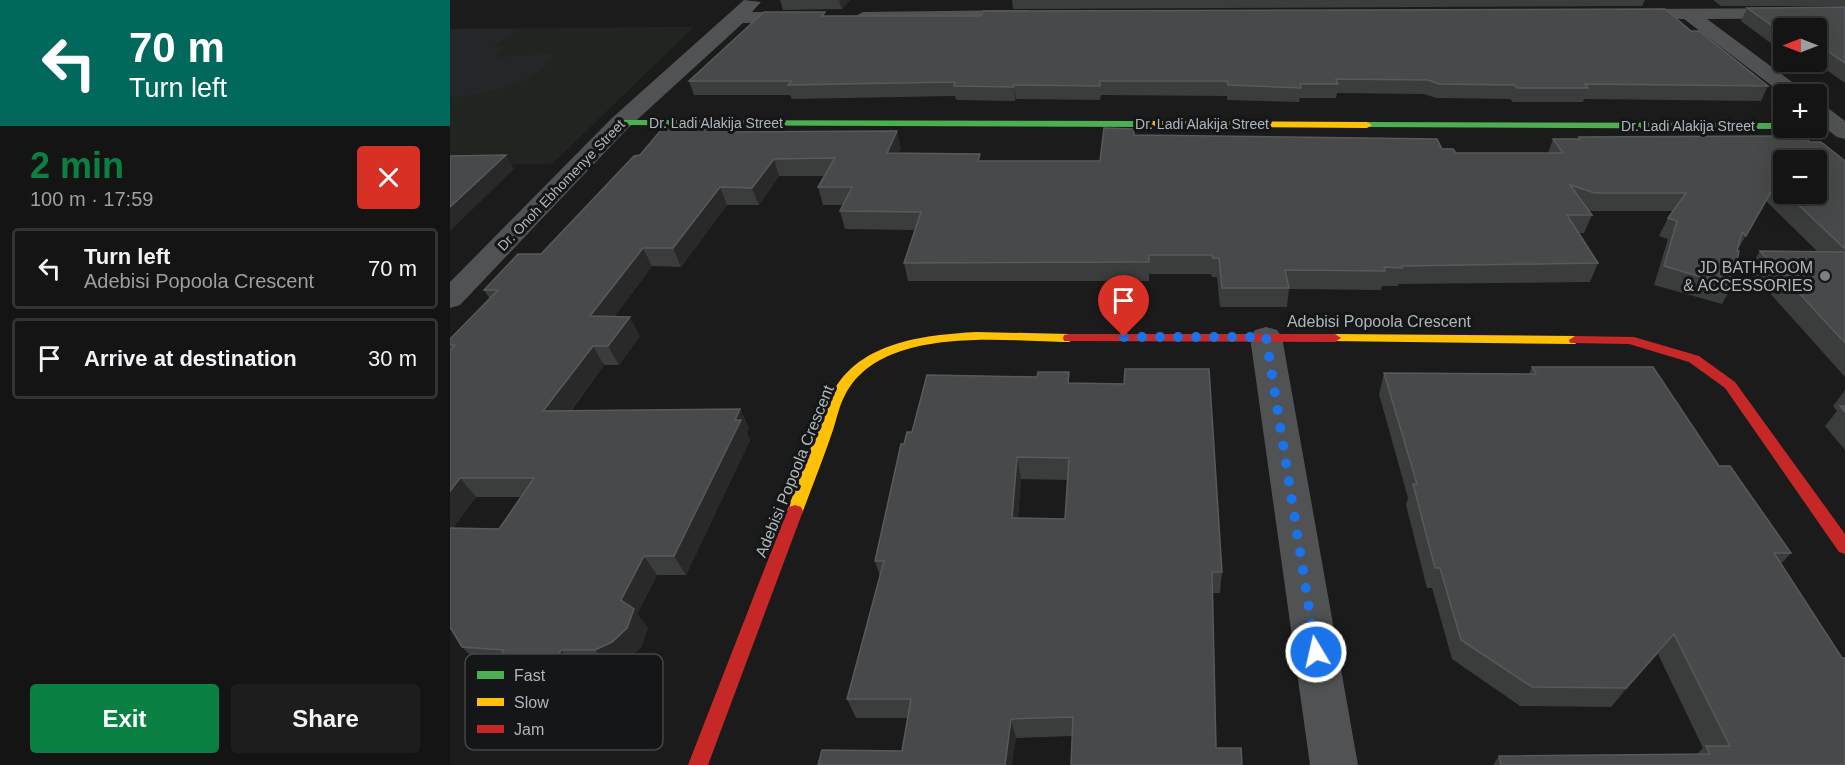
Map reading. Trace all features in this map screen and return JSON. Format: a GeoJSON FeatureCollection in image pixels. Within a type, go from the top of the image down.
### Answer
{"type":"FeatureCollection","features":[{"type":"Feature","properties":{"kind":"street","name":"Dr. Onoh Ebhomenye Street"},"geometry":{"type":"LineString","coordinates":[[450,299],[620,123],[738,18],[754,0]]}},
{"type":"Feature","properties":{"kind":"street"},"geometry":{"type":"LineString","coordinates":[[843,17],[975,8],[1043,15]]}},
{"type":"Feature","properties":{"kind":"street"},"geometry":{"type":"LineString","coordinates":[[1687,13],[1783,84]]}},
{"type":"Feature","properties":{"kind":"street"},"geometry":{"type":"LineString","coordinates":[[1603,14],[1845,13]]}},
{"type":"Feature","properties":{"kind":"street"},"geometry":{"type":"LineString","coordinates":[[738,18],[820,17]]}},
{"type":"Feature","properties":{"kind":"street","name":"Dr. Ladi Alakija Street"},"geometry":{"type":"LineString","coordinates":[[620,123],[1773,126]]}},
{"type":"Feature","properties":{"kind":"street"},"geometry":{"type":"LineString","coordinates":[[1266,337],[1334,765]]}},
{"type":"Feature","properties":{"kind":"street","name":"Adebisi Popoola Crescent"},"geometry":{"type":"LineString","coordinates":[[698,765],[840,392],[858,367],[890,348],[919,341],[957,338],[1266,337],[1629,340],[1694,359],[1730,385],[1845,547]]}},
{"type":"Feature","properties":{"kind":"shaded area"},"geometry":{"type":"Polygon","coordinates":[[[694,27],[450,164],[450,29],[694,27]]]}},
{"type":"Feature","properties":{"kind":"shaded area"},"geometry":{"type":"Polygon","coordinates":[[[694,27],[552,164],[450,165],[450,98],[492,91],[524,80],[537,73],[547,64],[553,54],[494,57],[506,47],[492,47],[520,29],[694,27]]]}},
{"type":"Feature","properties":{"kind":"building"},"geometry":{"type":"Polygon","coordinates":[[[1845,7],[1845,63],[1827,51],[1827,18],[1773,18],[1773,26],[1747,8],[1845,7]]]}},
{"type":"Feature","properties":{"kind":"building"},"geometry":{"type":"Polygon","coordinates":[[[1665,9],[1691,31],[1699,31],[1768,86],[1585,84],[1588,88],[1517,88],[1514,85],[1439,84],[1428,80],[1336,79],[1338,84],[1300,84],[1301,88],[1228,85],[1227,81],[1100,81],[1100,86],[1014,85],[1014,87],[954,86],[955,82],[788,85],[791,81],[689,81],[764,12],[825,12],[822,16],[981,16],[983,11],[1665,9]]]}},
{"type":"Feature","properties":{"kind":"building"},"geometry":{"type":"Polygon","coordinates":[[[1104,128],[1134,129],[1134,135],[1437,139],[1442,149],[1453,149],[1456,153],[1563,153],[1553,139],[1580,139],[1579,137],[1805,138],[1810,142],[1821,142],[1845,161],[1845,249],[1798,204],[1827,204],[1827,150],[1773,150],[1773,188],[1746,236],[1742,232],[1732,286],[1664,266],[1677,221],[1668,218],[1686,193],[1595,193],[1570,185],[1592,215],[1567,215],[1598,263],[1402,266],[1402,268],[1384,267],[1385,271],[1285,270],[1289,288],[1222,288],[1219,258],[1213,258],[1212,255],[1149,255],[1149,262],[904,263],[921,212],[840,211],[852,187],[818,187],[835,158],[774,159],[752,188],[720,187],[673,248],[643,248],[590,316],[630,317],[608,346],[593,346],[543,411],[740,409],[735,420],[741,420],[674,556],[644,556],[621,600],[634,609],[627,628],[612,642],[595,650],[561,650],[559,654],[502,654],[504,650],[462,647],[450,627],[450,528],[499,529],[534,478],[460,478],[450,491],[450,350],[455,345],[450,345],[450,339],[498,290],[484,290],[518,254],[541,254],[634,156],[640,155],[662,129],[733,129],[731,132],[897,131],[887,153],[980,154],[978,161],[1100,161],[1104,128]]]}},
{"type":"Feature","properties":{"kind":"building"},"geometry":{"type":"Polygon","coordinates":[[[506,155],[450,207],[450,156],[506,155]]]}},
{"type":"Feature","properties":{"kind":"building"},"geometry":{"type":"Polygon","coordinates":[[[1760,251],[1845,252],[1845,343],[1760,251]]]}},
{"type":"Feature","properties":{"kind":"building"},"geometry":{"type":"Polygon","coordinates":[[[1532,367],[1653,367],[1719,466],[1730,466],[1791,553],[1774,553],[1842,658],[1845,658],[1845,765],[1501,765],[1499,756],[1710,754],[1706,746],[1730,746],[1674,634],[1626,688],[1532,687],[1461,640],[1440,568],[1435,568],[1413,484],[1417,484],[1384,373],[1536,374],[1532,367]]]}},
{"type":"Feature","properties":{"kind":"building"},"geometry":{"type":"Polygon","coordinates":[[[1125,369],[1209,369],[1222,572],[1212,572],[1216,748],[1241,748],[1242,765],[1071,765],[1073,717],[1011,719],[1005,765],[818,765],[822,750],[902,751],[911,699],[847,699],[884,561],[875,561],[901,444],[904,444],[907,432],[912,432],[927,375],[1037,377],[1038,372],[1069,372],[1068,383],[1124,384],[1125,369]],[[1017,457],[1012,518],[1065,519],[1069,458],[1017,457]]]}},
{"type":"Feature","properties":{"kind":"traffic: fast"},"geometry":{"type":"LineString","coordinates":[[620,123],[1139,124]]}},
{"type":"Feature","properties":{"kind":"traffic: fast"},"geometry":{"type":"LineString","coordinates":[[1367,125],[1773,126]]}},
{"type":"Feature","properties":{"kind":"traffic: slow"},"geometry":{"type":"LineString","coordinates":[[1139,124],[1367,125]]}},
{"type":"Feature","properties":{"kind":"traffic: slow"},"geometry":{"type":"LineString","coordinates":[[795,511],[840,391],[858,369],[883,353],[912,343],[944,338],[977,336],[1069,338]]}},
{"type":"Feature","properties":{"kind":"traffic: slow"},"geometry":{"type":"LineString","coordinates":[[1335,338],[1575,340]]}},
{"type":"Feature","properties":{"kind":"traffic: jam"},"geometry":{"type":"LineString","coordinates":[[1069,338],[1335,338]]}},
{"type":"Feature","properties":{"kind":"traffic: jam"},"geometry":{"type":"LineString","coordinates":[[1575,340],[1629,340],[1694,359],[1730,385],[1845,547]]}},
{"type":"Feature","properties":{"kind":"traffic: jam"},"geometry":{"type":"LineString","coordinates":[[698,765],[795,511]]}},
{"type":"Feature","properties":{"kind":"place","name":"JD BATHROOM & ACCESSORIES"},"geometry":{"type":"Point","coordinates":[1825,276]}},
{"type":"Feature","properties":{"kind":"route"},"geometry":{"type":"LineString","coordinates":[[1124,337],[1266,337],[1316,652]]}}]}
